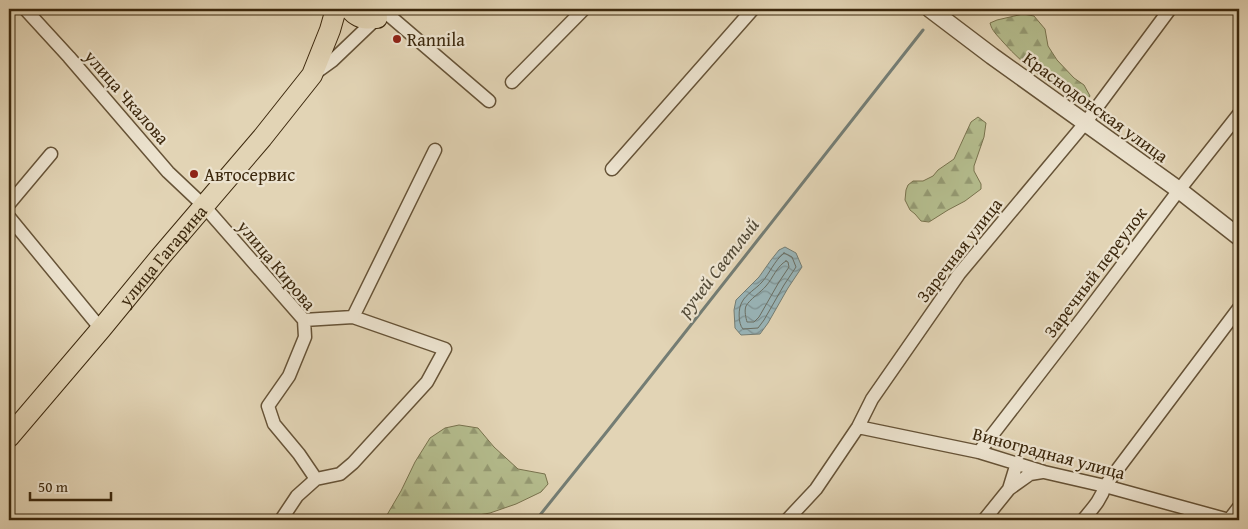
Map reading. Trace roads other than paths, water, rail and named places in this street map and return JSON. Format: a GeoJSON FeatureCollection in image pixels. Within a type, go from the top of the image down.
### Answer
{"type":"FeatureCollection","features":[{"type":"Feature","properties":{"kind":"main road","name":"улица Гагарина"},"geometry":{"type":"LineString","coordinates":[[9,437],[262,138],[312,75],[330,30],[336,9]]}},
{"type":"Feature","properties":{"kind":"main road"},"geometry":{"type":"LineString","coordinates":[[350,9],[355,15],[364,19],[382,12]]}},
{"type":"Feature","properties":{"kind":"street","name":"улица Чкалова"},"geometry":{"type":"LineString","coordinates":[[25,9],[70,57],[168,172],[204,206]]}},
{"type":"Feature","properties":{"kind":"street"},"geometry":{"type":"LineString","coordinates":[[512,82],[584,9]]}},
{"type":"Feature","properties":{"kind":"street"},"geometry":{"type":"LineString","coordinates":[[612,169],[753,9]]}},
{"type":"Feature","properties":{"kind":"street","name":"Краснодонская улица"},"geometry":{"type":"LineString","coordinates":[[930,9],[992,56],[1179,190],[1239,237]]}},
{"type":"Feature","properties":{"kind":"street","name":"Заречная улица"},"geometry":{"type":"LineString","coordinates":[[788,520],[816,489],[858,427],[872,399],[959,274],[1086,122],[1170,9]]}},
{"type":"Feature","properties":{"kind":"street"},"geometry":{"type":"LineString","coordinates":[[312,75],[332,61],[382,12],[489,101]]}},
{"type":"Feature","properties":{"kind":"street","name":"Заречный переулок"},"geometry":{"type":"LineString","coordinates":[[979,452],[1239,114]]}},
{"type":"Feature","properties":{"kind":"street"},"geometry":{"type":"LineString","coordinates":[[353,317],[434,150]]}},
{"type":"Feature","properties":{"kind":"street"},"geometry":{"type":"LineString","coordinates":[[9,204],[51,154]]}},
{"type":"Feature","properties":{"kind":"street","name":"улица Кирова"},"geometry":{"type":"LineString","coordinates":[[204,206],[304,320],[305,337],[289,376],[268,406],[274,424],[299,454],[316,479]]}},
{"type":"Feature","properties":{"kind":"street"},"geometry":{"type":"LineString","coordinates":[[9,217],[101,329]]}},
{"type":"Feature","properties":{"kind":"street"},"geometry":{"type":"LineString","coordinates":[[1083,520],[1102,496],[1105,486],[1239,308]]}},
{"type":"Feature","properties":{"kind":"street"},"geometry":{"type":"LineString","coordinates":[[280,520],[297,496],[316,479],[340,474],[353,463],[427,382],[445,349],[353,317],[304,320]]}},
{"type":"Feature","properties":{"kind":"street","name":"Виноградная улица"},"geometry":{"type":"LineString","coordinates":[[858,427],[979,452],[1044,472],[1105,486],[1229,520]]}},
{"type":"Feature","properties":{"kind":"street"},"geometry":{"type":"LineString","coordinates":[[1009,489],[1017,464]]}},
{"type":"Feature","properties":{"kind":"street"},"geometry":{"type":"LineString","coordinates":[[984,520],[1009,489],[1030,474],[1044,472]]}},
{"type":"Feature","properties":{"kind":"street"},"geometry":{"type":"LineString","coordinates":[[1229,520],[1239,507]]}},
{"type":"Feature","properties":{"kind":"water"},"geometry":{"type":"Polygon","coordinates":[[[785,247],[796,253],[802,267],[760,334],[741,335],[735,328],[734,310],[736,300],[759,277],[779,250],[785,247]]]}},
{"type":"Feature","properties":{"kind":"waterway","name":"ручей Светлый"},"geometry":{"type":"LineString","coordinates":[[536,520],[923,30]]}},
{"type":"Feature","properties":{"kind":"place","name":"Rannila"},"geometry":{"type":"Point","coordinates":[397,39]}},
{"type":"Feature","properties":{"kind":"place","name":"Автосервис"},"geometry":{"type":"Point","coordinates":[194,174]}}]}
